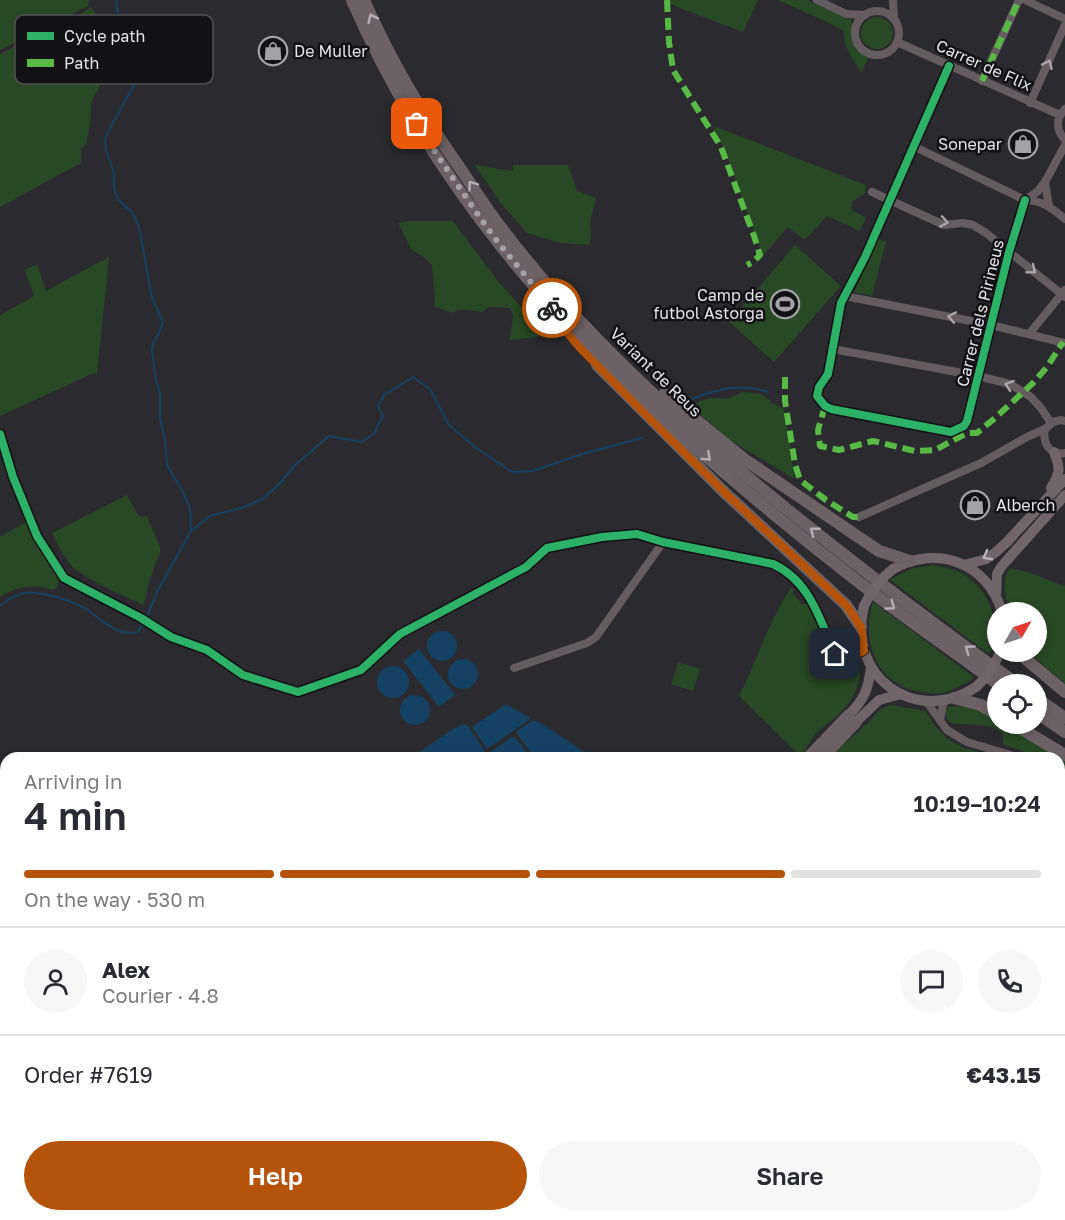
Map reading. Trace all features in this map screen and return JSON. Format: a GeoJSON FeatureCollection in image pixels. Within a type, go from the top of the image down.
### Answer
{"type":"FeatureCollection","features":[{"type":"Feature","properties":{"kind":"highway","name":"Variant de Reus"},"geometry":{"type":"LineString","coordinates":[[352,0],[395,87],[465,197],[497,241],[586,343],[646,402],[731,479],[852,578],[987,676]]}},
{"type":"Feature","properties":{"kind":"highway","name":"Variant de Reus"},"geometry":{"type":"LineString","coordinates":[[364,0],[405,82],[438,138],[505,233],[547,285],[593,334],[654,394],[737,469],[860,568],[1003,674]]}},
{"type":"Feature","properties":{"kind":"highway"},"geometry":{"type":"LineString","coordinates":[[505,233],[597,330],[659,389],[736,452],[879,551],[910,561]]}},
{"type":"Feature","properties":{"kind":"highway"},"geometry":{"type":"LineString","coordinates":[[551,305],[556,320],[581,349],[723,491],[846,605],[861,627]]}},
{"type":"Feature","properties":{"kind":"highway"},"geometry":{"type":"LineString","coordinates":[[1029,662],[1065,692]]}},
{"type":"Feature","properties":{"kind":"highway"},"geometry":{"type":"LineString","coordinates":[[949,699],[981,705],[987,709]]}},
{"type":"Feature","properties":{"kind":"highway"},"geometry":{"type":"LineString","coordinates":[[1047,706],[1065,718]]}},
{"type":"Feature","properties":{"kind":"highway"},"geometry":{"type":"LineString","coordinates":[[815,752],[852,718]]}},
{"type":"Feature","properties":{"kind":"highway"},"geometry":{"type":"LineString","coordinates":[[826,752],[852,718]]}},
{"type":"Feature","properties":{"kind":"highway"},"geometry":{"type":"LineString","coordinates":[[1047,720],[1065,732]]}},
{"type":"Feature","properties":{"kind":"highway"},"geometry":{"type":"LineString","coordinates":[[1030,734],[1060,752]]}},
{"type":"Feature","properties":{"kind":"main road"},"geometry":{"type":"LineString","coordinates":[[1035,511],[1059,473],[1060,453]]}},
{"type":"Feature","properties":{"kind":"main road"},"geometry":{"type":"LineString","coordinates":[[964,565],[986,559],[1007,542],[1065,478]]}},
{"type":"Feature","properties":{"kind":"main road"},"geometry":{"type":"LineString","coordinates":[[996,596],[997,574],[1007,559],[1065,495]]}},
{"type":"Feature","properties":{"kind":"main road"},"geometry":{"type":"LineString","coordinates":[[995,662],[976,687],[949,699],[926,701],[901,694],[885,683],[871,667],[864,651],[861,627],[864,606],[875,586],[893,569],[922,558],[955,561],[964,565],[982,578],[998,602]]}},
{"type":"Feature","properties":{"kind":"main road"},"geometry":{"type":"LineString","coordinates":[[852,718],[870,681],[871,667]]}},
{"type":"Feature","properties":{"kind":"main road"},"geometry":{"type":"LineString","coordinates":[[852,718],[879,700],[901,694]]}},
{"type":"Feature","properties":{"kind":"street"},"geometry":{"type":"LineString","coordinates":[[817,0],[846,14],[857,25]]}},
{"type":"Feature","properties":{"kind":"street"},"geometry":{"type":"LineString","coordinates":[[881,11],[891,0]]}},
{"type":"Feature","properties":{"kind":"street"},"geometry":{"type":"LineString","coordinates":[[891,0],[894,19]]}},
{"type":"Feature","properties":{"kind":"street"},"geometry":{"type":"LineString","coordinates":[[982,81],[1019,0]]}},
{"type":"Feature","properties":{"kind":"street"},"geometry":{"type":"LineString","coordinates":[[1025,0],[1065,19]]}},
{"type":"Feature","properties":{"kind":"street"},"geometry":{"type":"LineString","coordinates":[[873,11],[881,11],[894,19],[899,28],[899,36],[893,48],[885,53],[877,54],[868,52],[860,46],[856,30],[865,15],[873,11]]}},
{"type":"Feature","properties":{"kind":"street"},"geometry":{"type":"LineString","coordinates":[[846,14],[865,15]]}},
{"type":"Feature","properties":{"kind":"street"},"geometry":{"type":"LineString","coordinates":[[1030,103],[1065,25]]}},
{"type":"Feature","properties":{"kind":"street","name":"Carrer de Flix"},"geometry":{"type":"LineString","coordinates":[[897,42],[1030,103],[1063,112]]}},
{"type":"Feature","properties":{"kind":"street"},"geometry":{"type":"LineString","coordinates":[[949,66],[865,257],[841,303],[833,349],[1010,384],[1022,390],[1041,408],[1047,430],[1045,444],[1049,449],[1060,453]]}},
{"type":"Feature","properties":{"kind":"street"},"geometry":{"type":"LineString","coordinates":[[1063,112],[1058,122],[1058,129],[1065,140]]}},
{"type":"Feature","properties":{"kind":"street"},"geometry":{"type":"LineString","coordinates":[[913,146],[1025,200],[1035,200],[1049,206],[1065,219]]}},
{"type":"Feature","properties":{"kind":"street"},"geometry":{"type":"LineString","coordinates":[[1025,200],[1038,191],[1045,182],[1065,146]]}},
{"type":"Feature","properties":{"kind":"street"},"geometry":{"type":"LineString","coordinates":[[1045,182],[1049,206]]}},
{"type":"Feature","properties":{"kind":"street"},"geometry":{"type":"LineString","coordinates":[[872,192],[944,225],[963,223],[973,225],[1064,294],[1029,334]]}},
{"type":"Feature","properties":{"kind":"street","name":"Carrer dels Pirineus"},"geometry":{"type":"LineString","coordinates":[[833,349],[828,374],[819,387],[817,396],[825,406],[951,432],[964,426],[1009,252],[1025,200]]}},
{"type":"Feature","properties":{"kind":"street"},"geometry":{"type":"LineString","coordinates":[[845,296],[1064,342]]}},
{"type":"Feature","properties":{"kind":"street"},"geometry":{"type":"LineString","coordinates":[[859,517],[981,463],[1064,419]]}},
{"type":"Feature","properties":{"kind":"street"},"geometry":{"type":"LineString","coordinates":[[0,434],[13,477],[37,536],[64,578],[141,618],[171,637],[207,650],[243,675],[298,692],[361,670],[400,634],[526,567],[547,548],[602,537],[637,534],[663,542],[774,564],[784,569],[805,589],[812,600],[835,654],[847,659],[864,651]]}},
{"type":"Feature","properties":{"kind":"street"},"geometry":{"type":"LineString","coordinates":[[514,668],[587,643],[596,637],[663,542]]}},
{"type":"Feature","properties":{"kind":"street"},"geometry":{"type":"LineString","coordinates":[[940,720],[949,699]]}},
{"type":"Feature","properties":{"kind":"street"},"geometry":{"type":"LineString","coordinates":[[926,701],[947,730],[967,741],[1002,752]]}},
{"type":"Feature","properties":{"kind":"green space"},"geometry":{"type":"Polygon","coordinates":[[[0,0],[89,0],[88,6],[70,15],[15,15],[15,42],[0,50],[0,0]]]}},
{"type":"Feature","properties":{"kind":"green space"},"geometry":{"type":"Polygon","coordinates":[[[669,0],[758,0],[743,32],[668,3],[669,0]]]}},
{"type":"Feature","properties":{"kind":"green space"},"geometry":{"type":"Polygon","coordinates":[[[778,0],[808,0],[851,20],[855,43],[869,57],[861,73],[847,49],[844,31],[778,0]]]}},
{"type":"Feature","properties":{"kind":"green space"},"geometry":{"type":"Polygon","coordinates":[[[91,7],[96,15],[79,15],[91,7]]]}},
{"type":"Feature","properties":{"kind":"green space"},"geometry":{"type":"Polygon","coordinates":[[[877,17],[888,22],[893,33],[888,44],[877,49],[866,44],[861,33],[866,22],[877,17]]]}},
{"type":"Feature","properties":{"kind":"green space"},"geometry":{"type":"Polygon","coordinates":[[[15,46],[15,84],[100,84],[91,104],[90,124],[86,144],[81,149],[81,163],[0,207],[0,54],[15,46]]]}},
{"type":"Feature","properties":{"kind":"green space"},"geometry":{"type":"Polygon","coordinates":[[[716,127],[866,185],[865,193],[852,202],[851,210],[866,218],[860,231],[827,216],[805,240],[788,227],[763,256],[724,148],[713,130],[716,127]]]}},
{"type":"Feature","properties":{"kind":"green space"},"geometry":{"type":"Polygon","coordinates":[[[475,165],[513,171],[513,165],[568,165],[577,191],[596,198],[590,221],[590,245],[561,243],[527,233],[500,202],[475,165]]]}},
{"type":"Feature","properties":{"kind":"green space"},"geometry":{"type":"Polygon","coordinates":[[[453,221],[497,280],[545,336],[510,340],[513,315],[510,308],[489,307],[482,312],[463,310],[452,313],[434,306],[432,265],[411,249],[398,223],[453,221]]]}},
{"type":"Feature","properties":{"kind":"green space"},"geometry":{"type":"Polygon","coordinates":[[[877,238],[886,242],[872,296],[854,292],[877,238]]]}},
{"type":"Feature","properties":{"kind":"green space","name":"Camp de futbol Astorga"},"geometry":{"type":"Polygon","coordinates":[[[795,245],[841,286],[774,362],[729,322],[795,245]]]}},
{"type":"Feature","properties":{"kind":"green space"},"geometry":{"type":"Polygon","coordinates":[[[109,257],[97,373],[0,416],[0,315],[34,296],[25,270],[37,264],[46,291],[109,257]]]}},
{"type":"Feature","properties":{"kind":"green space"},"geometry":{"type":"Polygon","coordinates":[[[742,392],[761,394],[784,409],[795,479],[733,442],[690,406],[711,398],[728,399],[742,392]]]}},
{"type":"Feature","properties":{"kind":"green space"},"geometry":{"type":"Polygon","coordinates":[[[127,495],[138,515],[147,516],[161,549],[143,605],[95,582],[78,571],[66,559],[52,533],[127,495]]]}},
{"type":"Feature","properties":{"kind":"green space"},"geometry":{"type":"Polygon","coordinates":[[[28,521],[56,572],[59,580],[57,587],[52,590],[25,587],[0,597],[0,537],[28,521]]]}},
{"type":"Feature","properties":{"kind":"green space"},"geometry":{"type":"Polygon","coordinates":[[[933,565],[955,570],[976,584],[988,602],[987,653],[890,580],[910,569],[933,565]]]}},
{"type":"Feature","properties":{"kind":"green space"},"geometry":{"type":"Polygon","coordinates":[[[1010,568],[1065,586],[1065,684],[1040,662],[1047,662],[1047,602],[1008,602],[1005,584],[1010,568]]]}},
{"type":"Feature","properties":{"kind":"green space"},"geometry":{"type":"Polygon","coordinates":[[[793,588],[793,594],[802,604],[810,604],[834,658],[845,665],[859,662],[858,686],[850,700],[834,719],[816,733],[804,752],[796,752],[739,696],[783,601],[793,588]]]}},
{"type":"Feature","properties":{"kind":"green space"},"geometry":{"type":"Polygon","coordinates":[[[873,602],[974,677],[950,691],[936,693],[909,689],[893,681],[877,662],[872,651],[869,626],[873,602]]]}},
{"type":"Feature","properties":{"kind":"green space"},"geometry":{"type":"Polygon","coordinates":[[[678,662],[700,669],[693,691],[671,684],[678,662]]]}},
{"type":"Feature","properties":{"kind":"green space"},"geometry":{"type":"Polygon","coordinates":[[[890,705],[925,711],[940,732],[949,739],[981,752],[835,752],[890,705]]]}},
{"type":"Feature","properties":{"kind":"green space"},"geometry":{"type":"Polygon","coordinates":[[[948,707],[975,708],[987,713],[987,726],[952,723],[946,712],[948,707]]]}},
{"type":"Feature","properties":{"kind":"green space"},"geometry":{"type":"Polygon","coordinates":[[[1002,734],[1024,734],[1054,752],[1025,752],[1003,744],[1002,734]]]}},
{"type":"Feature","properties":{"kind":"water"},"geometry":{"type":"Polygon","coordinates":[[[442,631],[452,636],[457,646],[452,656],[442,661],[432,656],[427,646],[432,636],[442,631]]]}},
{"type":"Feature","properties":{"kind":"water"},"geometry":{"type":"Polygon","coordinates":[[[419,649],[455,695],[439,707],[403,661],[419,649]]]}},
{"type":"Feature","properties":{"kind":"water"},"geometry":{"type":"Polygon","coordinates":[[[463,659],[473,664],[478,674],[473,684],[463,689],[453,684],[448,674],[453,664],[463,659]]]}},
{"type":"Feature","properties":{"kind":"water"},"geometry":{"type":"Polygon","coordinates":[[[393,666],[404,671],[409,682],[404,693],[393,698],[382,693],[377,682],[382,671],[393,666]]]}},
{"type":"Feature","properties":{"kind":"water"},"geometry":{"type":"Polygon","coordinates":[[[415,695],[426,699],[430,710],[426,721],[415,725],[404,721],[400,710],[404,699],[415,695]]]}},
{"type":"Feature","properties":{"kind":"water"},"geometry":{"type":"Polygon","coordinates":[[[506,704],[530,717],[529,720],[487,749],[472,727],[506,704]]]}},
{"type":"Feature","properties":{"kind":"water"},"geometry":{"type":"Polygon","coordinates":[[[533,720],[584,752],[530,752],[517,731],[533,720]]]}},
{"type":"Feature","properties":{"kind":"water"},"geometry":{"type":"Polygon","coordinates":[[[463,724],[468,726],[483,752],[419,752],[463,724]]]}},
{"type":"Feature","properties":{"kind":"water"},"geometry":{"type":"Polygon","coordinates":[[[512,737],[516,738],[526,752],[490,752],[512,737]]]}},
{"type":"Feature","properties":{"kind":"waterway"},"geometry":{"type":"LineString","coordinates":[[116,0],[119,15]]}},
{"type":"Feature","properties":{"kind":"waterway"},"geometry":{"type":"LineString","coordinates":[[134,84],[108,132],[105,140],[106,150],[114,173],[117,198],[132,213],[139,227],[152,298],[163,322],[153,344],[152,352],[160,393],[160,417],[167,465],[190,509],[191,531]]}},
{"type":"Feature","properties":{"kind":"waterway"},"geometry":{"type":"LineString","coordinates":[[146,618],[158,590],[191,531],[210,516],[245,507],[264,498],[295,465],[329,436],[361,442],[374,434],[383,416],[378,406],[384,395],[413,377],[430,389],[449,425],[475,447],[512,472],[533,471],[582,454],[642,438]]}},
{"type":"Feature","properties":{"kind":"waterway"},"geometry":{"type":"LineString","coordinates":[[685,402],[726,389],[747,388],[768,392]]}},
{"type":"Feature","properties":{"kind":"waterway"},"geometry":{"type":"LineString","coordinates":[[0,606],[18,595],[39,593],[78,605],[116,630],[138,632],[143,623]]}},
{"type":"Feature","properties":{"kind":"marked path"},"geometry":{"type":"LineString","coordinates":[[667,0],[673,70],[721,147],[760,255],[747,265]]}},
{"type":"Feature","properties":{"kind":"marked path"},"geometry":{"type":"LineString","coordinates":[[982,81],[1019,0]]}},
{"type":"Feature","properties":{"kind":"marked path"},"geometry":{"type":"LineString","coordinates":[[825,406],[818,430],[820,446],[839,450],[873,441],[915,451],[935,450],[967,433],[977,433],[995,418],[1033,383],[1047,367],[1063,342]]}},
{"type":"Feature","properties":{"kind":"marked path"},"geometry":{"type":"LineString","coordinates":[[785,377],[785,401],[795,464],[800,480],[853,517],[859,517]]}},
{"type":"Feature","properties":{"kind":"cycle path"},"geometry":{"type":"LineString","coordinates":[[949,66],[865,257],[841,303],[828,374],[819,387],[817,396],[825,406],[951,432],[964,426],[1009,252],[1025,200]]}},
{"type":"Feature","properties":{"kind":"cycle path"},"geometry":{"type":"LineString","coordinates":[[0,434],[13,477],[37,536],[64,578],[141,618],[171,637],[207,650],[243,675],[298,692],[361,670],[400,634],[526,567],[547,548],[602,537],[637,534],[663,542],[773,564],[786,571],[805,591],[819,615],[835,654],[847,659],[864,650]]}},
{"type":"Feature","properties":{"kind":"way so far"},"geometry":{"type":"LineString","coordinates":[[417,124],[497,241],[552,308]]}},
{"type":"Feature","properties":{"kind":"place","name":"De Muller"},"geometry":{"type":"Point","coordinates":[273,51]}},
{"type":"Feature","properties":{"kind":"place","name":"Sonepar"},"geometry":{"type":"Point","coordinates":[1023,144]}},
{"type":"Feature","properties":{"kind":"place","name":"Camp de futbol Astorga"},"geometry":{"type":"Point","coordinates":[785,304]}},
{"type":"Feature","properties":{"kind":"place","name":"Alberch"},"geometry":{"type":"Point","coordinates":[975,505]}},
{"type":"Feature","properties":{"kind":"route"},"geometry":{"type":"LineString","coordinates":[[552,308],[556,320],[581,349],[640,409],[723,491],[846,605],[861,627],[864,651],[847,659],[835,654]]}}]}
